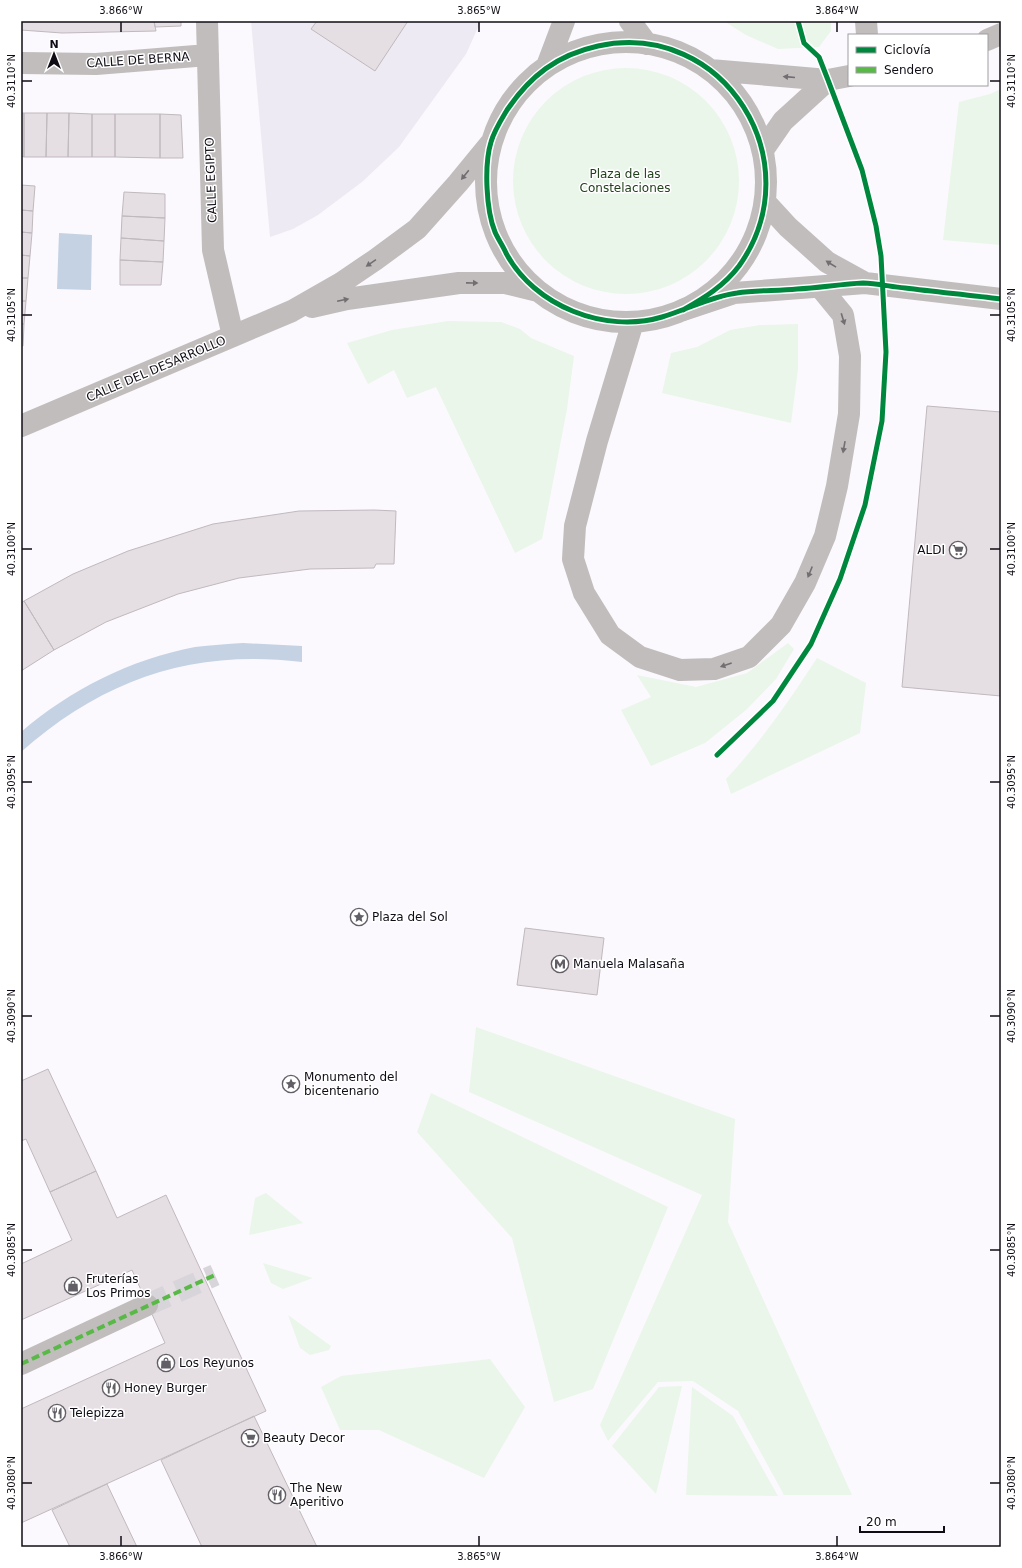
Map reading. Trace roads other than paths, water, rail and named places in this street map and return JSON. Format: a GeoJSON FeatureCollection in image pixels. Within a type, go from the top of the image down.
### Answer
{"type":"FeatureCollection","features":[{"type":"Feature","properties":{"kind":"street","name":"CALLE EGIPTO"},"geometry":{"type":"LineString","coordinates":[[207,21],[213,250],[233,336]]}},
{"type":"Feature","properties":{"kind":"street"},"geometry":{"type":"LineString","coordinates":[[547,66],[564,21]]}},
{"type":"Feature","properties":{"kind":"street"},"geometry":{"type":"LineString","coordinates":[[630,21],[647,44]]}},
{"type":"Feature","properties":{"kind":"street"},"geometry":{"type":"LineString","coordinates":[[866,21],[867,34]]}},
{"type":"Feature","properties":{"kind":"street"},"geometry":{"type":"LineString","coordinates":[[988,40],[1001,34]]}},
{"type":"Feature","properties":{"kind":"street"},"geometry":{"type":"LineString","coordinates":[[683,310],[714,292],[738,267],[756,236],[765,202],[767,176],[763,150],[752,120],[734,92],[710,70],[681,53],[647,44],[613,43],[578,50],[547,66],[520,91],[500,121],[490,144],[486,193],[494,230],[512,263],[538,291],[559,305],[583,315],[608,321],[633,322],[659,318],[683,310],[734,293],[865,283],[1001,299]]}},
{"type":"Feature","properties":{"kind":"street","name":"CALLE DE BERNA"},"geometry":{"type":"LineString","coordinates":[[21,63],[96,64],[208,55]]}},
{"type":"Feature","properties":{"kind":"street"},"geometry":{"type":"LineString","coordinates":[[710,70],[839,78]]}},
{"type":"Feature","properties":{"kind":"street"},"geometry":{"type":"LineString","coordinates":[[763,150],[783,121],[839,78]]}},
{"type":"Feature","properties":{"kind":"street","name":"CALLE DEL DESARROLLO"},"geometry":{"type":"LineString","coordinates":[[21,426],[292,311],[375,260],[416,229],[458,183],[490,144]]}},
{"type":"Feature","properties":{"kind":"street"},"geometry":{"type":"LineString","coordinates":[[765,202],[788,227],[827,262],[865,283]]}},
{"type":"Feature","properties":{"kind":"street","name":"CALLE DEL DESARROLLO"},"geometry":{"type":"LineString","coordinates":[[292,311],[354,298],[459,283],[505,283],[538,291]]}},
{"type":"Feature","properties":{"kind":"street"},"geometry":{"type":"LineString","coordinates":[[633,322],[587,479],[575,526],[572,559],[584,593],[610,635],[640,657],[680,670],[714,669],[749,657],[782,625],[805,583],[825,536],[837,486],[849,414],[850,356],[843,315],[820,287]]}},
{"type":"Feature","properties":{"kind":"street"},"geometry":{"type":"LineString","coordinates":[[21,1364],[148,1305]]}},
{"type":"Feature","properties":{"kind":"water"},"geometry":{"type":"Polygon","coordinates":[[[59,233],[92,235],[91,290],[57,289],[59,233]]]}},
{"type":"Feature","properties":{"kind":"water"},"geometry":{"type":"Polygon","coordinates":[[[243,643],[302,646],[302,662],[262,659],[223,660],[187,666],[151,675],[117,688],[84,705],[52,727],[21,752],[21,732],[60,703],[102,678],[148,659],[171,652],[195,647],[243,643]]]}},
{"type":"Feature","properties":{"kind":"tunnel"},"geometry":{"type":"LineString","coordinates":[[147,1305],[215,1275]]}},
{"type":"Feature","properties":{"kind":"place","name":"ALDI"},"geometry":{"type":"Point","coordinates":[958,550]}},
{"type":"Feature","properties":{"kind":"place","name":"Plaza del Sol"},"geometry":{"type":"Point","coordinates":[359,917]}},
{"type":"Feature","properties":{"kind":"place","name":"Manuela Malasaña"},"geometry":{"type":"Point","coordinates":[560,964]}},
{"type":"Feature","properties":{"kind":"place","name":"Monumento del bicentenario"},"geometry":{"type":"Point","coordinates":[291,1084]}},
{"type":"Feature","properties":{"kind":"place","name":"Fruterías Los Primos"},"geometry":{"type":"Point","coordinates":[73,1286]}},
{"type":"Feature","properties":{"kind":"place","name":"Los Reyunos"},"geometry":{"type":"Point","coordinates":[166,1363]}},
{"type":"Feature","properties":{"kind":"place","name":"Honey Burger"},"geometry":{"type":"Point","coordinates":[111,1388]}},
{"type":"Feature","properties":{"kind":"place","name":"Telepizza"},"geometry":{"type":"Point","coordinates":[57,1413]}},
{"type":"Feature","properties":{"kind":"place","name":"Beauty Decor"},"geometry":{"type":"Point","coordinates":[250,1438]}},
{"type":"Feature","properties":{"kind":"place","name":"The New Aperitivo"},"geometry":{"type":"Point","coordinates":[277,1495]}},
{"type":"Feature","properties":{"kind":"park label","name":"Plaza de las Constelaciones"},"geometry":{"type":"Point","coordinates":[625,181]}}]}
